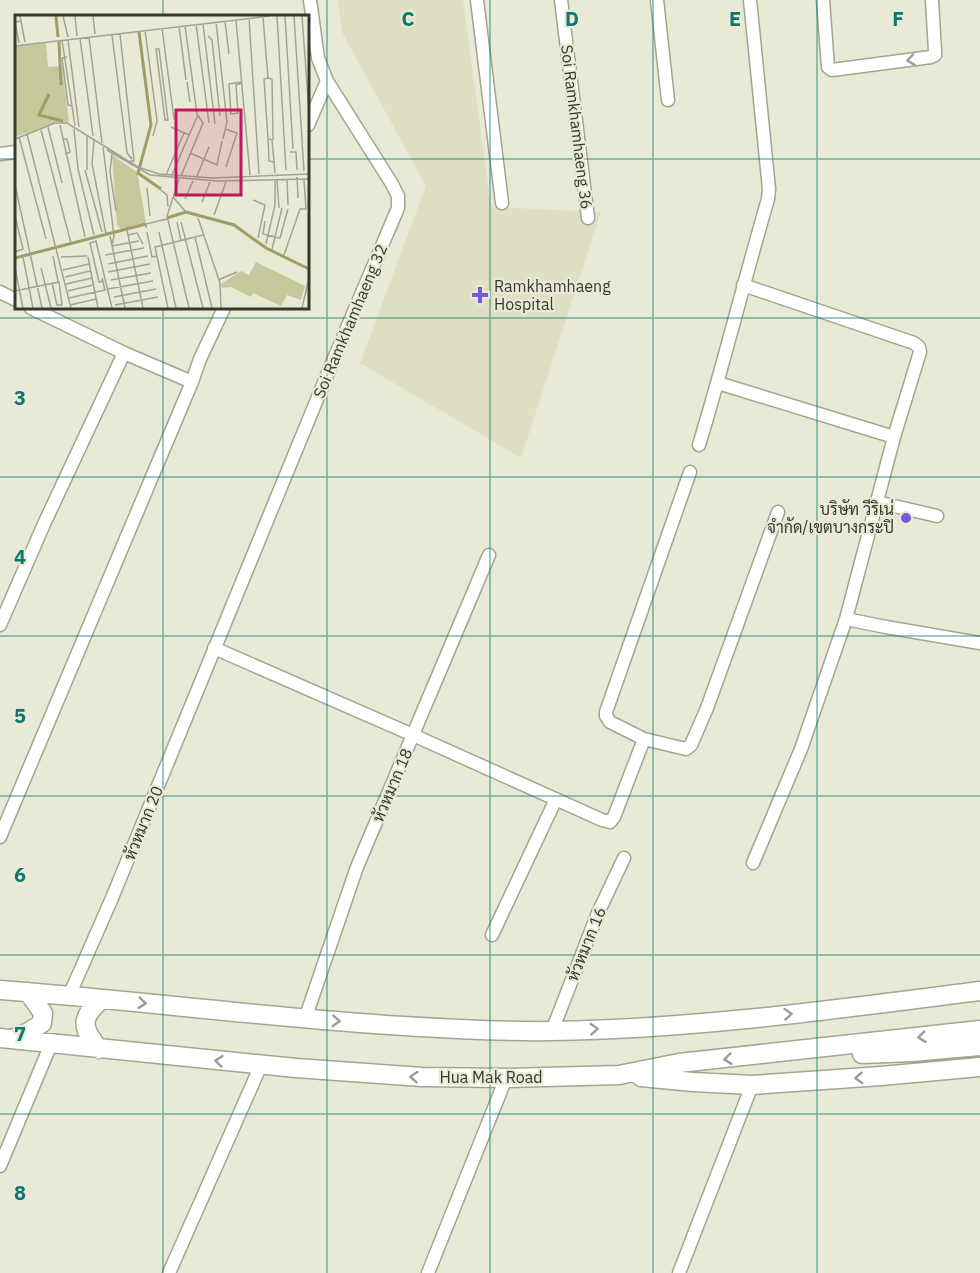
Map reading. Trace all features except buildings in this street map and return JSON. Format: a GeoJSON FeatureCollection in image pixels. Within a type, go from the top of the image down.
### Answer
{"type":"FeatureCollection","features":[{"type":"Feature","properties":{"kind":"main road"},"geometry":{"type":"LineString","coordinates":[[0,990],[305,1019],[446,1028],[552,1031],[721,1021],[980,991]]}},
{"type":"Feature","properties":{"kind":"main road"},"geometry":{"type":"LineString","coordinates":[[6,1039],[34,1029],[42,1023],[43,1013],[28,992]]}},
{"type":"Feature","properties":{"kind":"main road"},"geometry":{"type":"LineString","coordinates":[[99,1049],[87,1035],[85,1027],[87,1015],[102,999]]}},
{"type":"Feature","properties":{"kind":"main road","name":"Hua Mak Road"},"geometry":{"type":"LineString","coordinates":[[6,1039],[261,1065],[422,1077],[506,1078],[619,1075],[679,1063],[980,1030]]}},
{"type":"Feature","properties":{"kind":"main road"},"geometry":{"type":"LineString","coordinates":[[796,1051],[836,1055],[980,1046]]}},
{"type":"Feature","properties":{"kind":"main road"},"geometry":{"type":"LineString","coordinates":[[619,1075],[752,1085],[980,1067]]}},
{"type":"Feature","properties":{"kind":"street","name":"Soi Ramkhamhaeng 32"},"geometry":{"type":"LineString","coordinates":[[214,648],[398,208],[398,196],[392,184],[327,81],[318,58],[310,0]]}},
{"type":"Feature","properties":{"kind":"street"},"geometry":{"type":"LineString","coordinates":[[477,0],[502,203]]}},
{"type":"Feature","properties":{"kind":"street","name":"Soi Ramkhamhaeng 36"},"geometry":{"type":"LineString","coordinates":[[561,0],[588,218]]}},
{"type":"Feature","properties":{"kind":"street"},"geometry":{"type":"LineString","coordinates":[[657,0],[668,100]]}},
{"type":"Feature","properties":{"kind":"street"},"geometry":{"type":"LineString","coordinates":[[699,445],[768,199],[769,189],[750,0]]}},
{"type":"Feature","properties":{"kind":"street"},"geometry":{"type":"LineString","coordinates":[[823,0],[828,67],[832,70],[935,55],[932,0]]}},
{"type":"Feature","properties":{"kind":"street"},"geometry":{"type":"LineString","coordinates":[[309,123],[327,81]]}},
{"type":"Feature","properties":{"kind":"street"},"geometry":{"type":"LineString","coordinates":[[0,154],[15,152]]}},
{"type":"Feature","properties":{"kind":"street"},"geometry":{"type":"LineString","coordinates":[[743,285],[914,343],[920,352],[894,438],[846,619],[801,749],[753,862]]}},
{"type":"Feature","properties":{"kind":"street"},"geometry":{"type":"LineString","coordinates":[[0,292],[15,300]]}},
{"type":"Feature","properties":{"kind":"street"},"geometry":{"type":"LineString","coordinates":[[33,309],[124,353],[192,382]]}},
{"type":"Feature","properties":{"kind":"street"},"geometry":{"type":"LineString","coordinates":[[0,837],[200,359],[224,309]]}},
{"type":"Feature","properties":{"kind":"street"},"geometry":{"type":"LineString","coordinates":[[0,625],[44,524],[124,353]]}},
{"type":"Feature","properties":{"kind":"street"},"geometry":{"type":"LineString","coordinates":[[718,383],[894,438]]}},
{"type":"Feature","properties":{"kind":"street"},"geometry":{"type":"LineString","coordinates":[[690,472],[606,712],[610,722],[644,739],[686,749],[691,745],[707,708],[778,512]]}},
{"type":"Feature","properties":{"kind":"street"},"geometry":{"type":"LineString","coordinates":[[877,502],[937,516]]}},
{"type":"Feature","properties":{"kind":"street","name":"หัวหมาก 18"},"geometry":{"type":"LineString","coordinates":[[305,1019],[357,867],[489,555]]}},
{"type":"Feature","properties":{"kind":"street"},"geometry":{"type":"LineString","coordinates":[[846,619],[980,643]]}},
{"type":"Feature","properties":{"kind":"street"},"geometry":{"type":"LineString","coordinates":[[214,648],[610,822],[614,817],[644,739]]}},
{"type":"Feature","properties":{"kind":"street","name":"หัวหมาก 20"},"geometry":{"type":"LineString","coordinates":[[69,996],[214,648]]}},
{"type":"Feature","properties":{"kind":"street"},"geometry":{"type":"LineString","coordinates":[[492,935],[556,799]]}},
{"type":"Feature","properties":{"kind":"street","name":"หัวหมาก 16"},"geometry":{"type":"LineString","coordinates":[[552,1031],[598,913],[624,858]]}},
{"type":"Feature","properties":{"kind":"street"},"geometry":{"type":"LineString","coordinates":[[0,1166],[51,1044]]}},
{"type":"Feature","properties":{"kind":"street"},"geometry":{"type":"LineString","coordinates":[[169,1273],[261,1065]]}},
{"type":"Feature","properties":{"kind":"street"},"geometry":{"type":"LineString","coordinates":[[428,1273],[506,1078]]}},
{"type":"Feature","properties":{"kind":"street"},"geometry":{"type":"LineString","coordinates":[[679,1273],[752,1085]]}},
{"type":"Feature","properties":{"kind":"shaded area","name":"Ramkhamhaeng Hospital"},"geometry":{"type":"Polygon","coordinates":[[[338,0],[463,0],[491,207],[601,212],[521,458],[360,363],[426,186],[342,32],[338,0]]]}},
{"type":"Feature","properties":{"kind":"place","name":"Ramkhamhaeng Hospital"},"geometry":{"type":"Point","coordinates":[480,295]}},
{"type":"Feature","properties":{"kind":"place","name":"บริษัท วีริเน่ จำกัด/เขตบางกระปิ"},"geometry":{"type":"Point","coordinates":[906,518]}}]}
